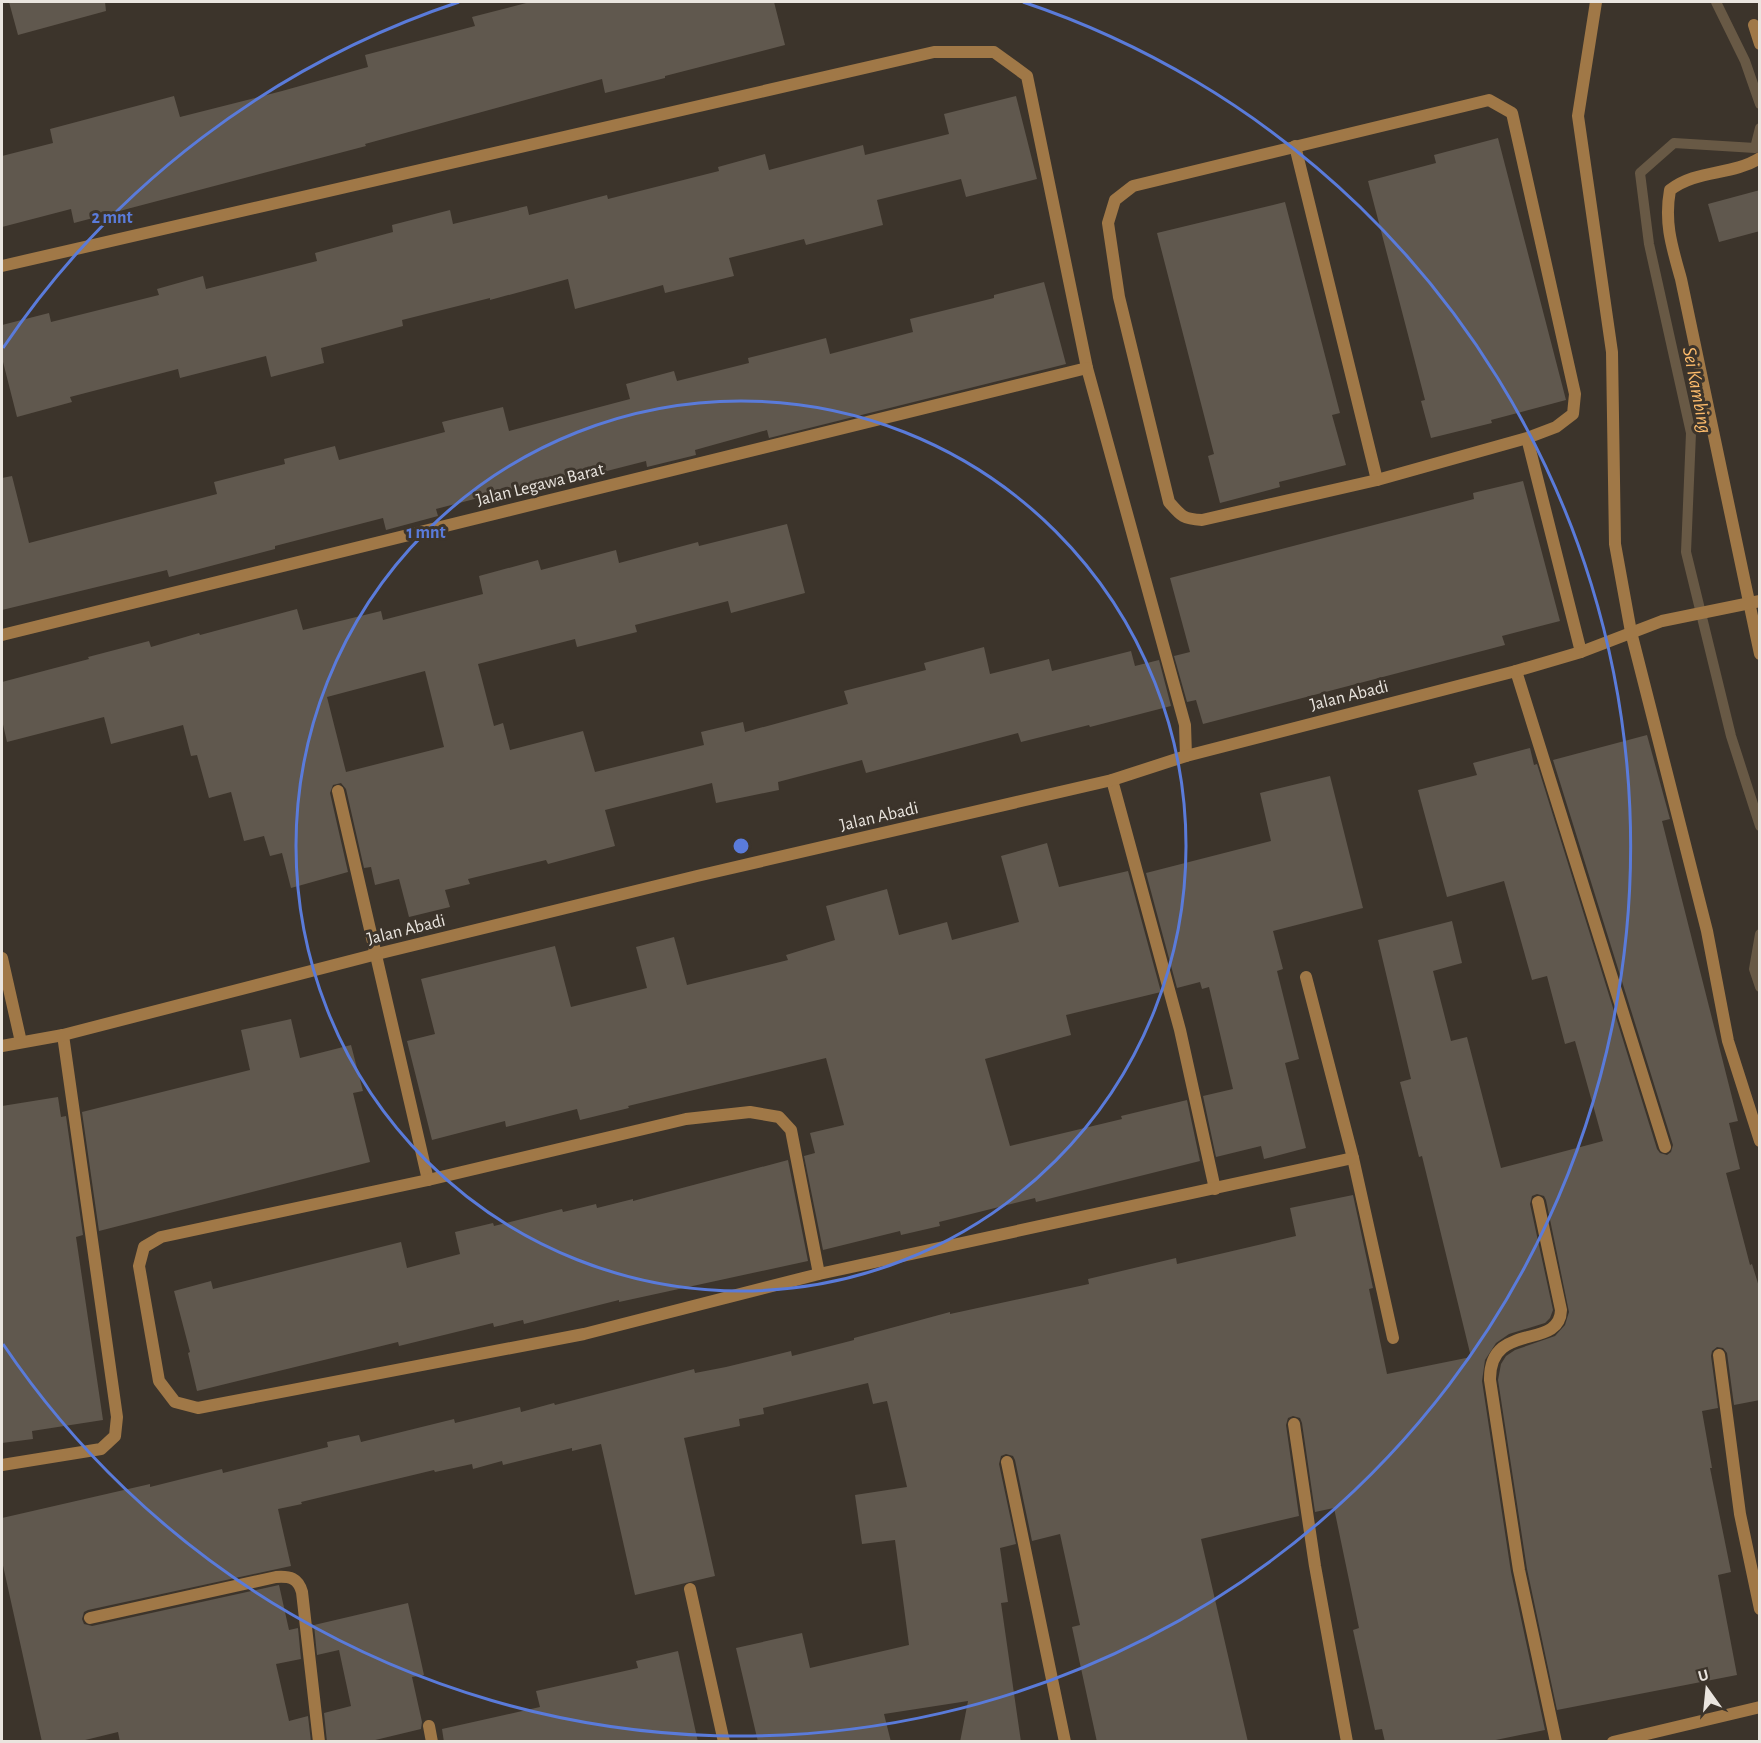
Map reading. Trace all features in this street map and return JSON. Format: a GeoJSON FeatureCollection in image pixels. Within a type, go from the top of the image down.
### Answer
{"type":"FeatureCollection","features":[{"type":"Feature","properties":{"kind":"street"},"geometry":{"type":"LineString","coordinates":[[1596,2],[1578,116],[1612,352],[1615,544],[1631,632],[1707,931],[1728,1041],[1760,1141]]}},
{"type":"Feature","properties":{"kind":"street"},"geometry":{"type":"LineString","coordinates":[[1754,25],[1760,44]]}},
{"type":"Feature","properties":{"kind":"street"},"geometry":{"type":"LineString","coordinates":[[2,266],[934,52],[994,52],[1027,76],[1087,368],[1185,725],[1186,756]]}},
{"type":"Feature","properties":{"kind":"street"},"geometry":{"type":"LineString","coordinates":[[1489,100],[1512,113],[1575,394],[1573,414],[1556,427],[1527,438],[1377,480],[1202,520],[1186,519],[1169,502],[1119,297],[1108,223],[1114,200],[1133,186],[1489,100]]}},
{"type":"Feature","properties":{"kind":"street"},"geometry":{"type":"LineString","coordinates":[[1295,146],[1377,480]]}},
{"type":"Feature","properties":{"kind":"street"},"geometry":{"type":"LineString","coordinates":[[1760,158],[1743,167],[1683,180],[1670,190],[1667,206],[1667,230],[1681,279],[1754,602],[1760,654]]}},
{"type":"Feature","properties":{"kind":"street","name":"Jalan Legawa Barat"},"geometry":{"type":"LineString","coordinates":[[2,635],[1087,368]]}},
{"type":"Feature","properties":{"kind":"street"},"geometry":{"type":"LineString","coordinates":[[1527,438],[1581,652]]}},
{"type":"Feature","properties":{"kind":"street","name":"Jalan Abadi"},"geometry":{"type":"LineString","coordinates":[[2,1046],[63,1035],[377,954],[1112,780],[1186,756],[1516,671],[1581,652],[1662,621],[1754,602]]}},
{"type":"Feature","properties":{"kind":"street"},"geometry":{"type":"LineString","coordinates":[[1516,671],[1665,1147]]}},
{"type":"Feature","properties":{"kind":"street"},"geometry":{"type":"LineString","coordinates":[[1112,780],[1180,1030],[1215,1189]]}},
{"type":"Feature","properties":{"kind":"street"},"geometry":{"type":"LineString","coordinates":[[338,791],[428,1180]]}},
{"type":"Feature","properties":{"kind":"street"},"geometry":{"type":"LineString","coordinates":[[2,957],[21,1042]]}},
{"type":"Feature","properties":{"kind":"street"},"geometry":{"type":"LineString","coordinates":[[1306,977],[1353,1158],[1394,1338]]}},
{"type":"Feature","properties":{"kind":"street"},"geometry":{"type":"LineString","coordinates":[[2,1464],[101,1449],[115,1436],[117,1417],[63,1035]]}},
{"type":"Feature","properties":{"kind":"street"},"geometry":{"type":"LineString","coordinates":[[819,1274],[791,1130],[779,1117],[750,1112],[686,1119],[428,1180],[161,1237],[144,1247],[139,1266],[159,1381],[175,1402],[198,1408],[584,1334],[819,1274],[1353,1158]]}},
{"type":"Feature","properties":{"kind":"street"},"geometry":{"type":"LineString","coordinates":[[1538,1202],[1560,1319],[1556,1325],[1544,1332],[1504,1345],[1495,1354],[1490,1367],[1490,1380],[1520,1570],[1556,1742]]}},
{"type":"Feature","properties":{"kind":"street"},"geometry":{"type":"LineString","coordinates":[[1719,1355],[1740,1514],[1760,1609]]}},
{"type":"Feature","properties":{"kind":"street"},"geometry":{"type":"LineString","coordinates":[[1294,1424],[1315,1566],[1347,1742]]}},
{"type":"Feature","properties":{"kind":"street"},"geometry":{"type":"LineString","coordinates":[[1007,1462],[1065,1742]]}},
{"type":"Feature","properties":{"kind":"street"},"geometry":{"type":"LineString","coordinates":[[90,1618],[276,1577],[294,1579],[299,1583],[302,1592],[319,1742]]}},
{"type":"Feature","properties":{"kind":"street"},"geometry":{"type":"LineString","coordinates":[[690,1589],[724,1742]]}},
{"type":"Feature","properties":{"kind":"street"},"geometry":{"type":"LineString","coordinates":[[1613,1742],[1628,1741],[1760,1707]]}},
{"type":"Feature","properties":{"kind":"street"},"geometry":{"type":"LineString","coordinates":[[429,1726],[432,1742]]}},
{"type":"Feature","properties":{"kind":"building"},"geometry":{"type":"Polygon","coordinates":[[[9,2],[105,2],[106,11],[18,35],[9,2]]]}},
{"type":"Feature","properties":{"kind":"building"},"geometry":{"type":"Polygon","coordinates":[[[530,2],[774,2],[785,45],[605,93],[602,79],[365,144],[366,146],[74,223],[71,209],[2,227],[2,156],[53,143],[50,129],[174,96],[180,117],[282,91],[368,67],[365,55],[475,26],[472,17],[530,2]]]}},
{"type":"Feature","properties":{"kind":"building"},"geometry":{"type":"Polygon","coordinates":[[[1016,96],[1037,179],[966,197],[961,179],[877,200],[883,225],[806,245],[804,239],[729,258],[734,276],[665,293],[663,285],[575,309],[568,279],[402,320],[403,326],[321,348],[324,363],[271,377],[266,356],[180,378],[178,369],[70,397],[72,402],[17,417],[2,358],[2,325],[49,313],[51,322],[159,295],[157,289],[203,276],[206,289],[317,261],[315,253],[393,232],[392,225],[450,210],[453,224],[527,206],[529,215],[607,195],[608,199],[719,171],[718,167],[765,154],[769,170],[863,145],[865,155],[949,134],[944,114],[1016,96]]]}},
{"type":"Feature","properties":{"kind":"building"},"geometry":{"type":"Polygon","coordinates":[[[1498,138],[1566,400],[1491,420],[1492,423],[1431,438],[1421,401],[1425,400],[1368,181],[1436,163],[1434,155],[1498,138]]]}},
{"type":"Feature","properties":{"kind":"building"},"geometry":{"type":"Polygon","coordinates":[[[1760,190],[1760,231],[1719,242],[1708,204],[1760,190]]]}},
{"type":"Feature","properties":{"kind":"building"},"geometry":{"type":"Polygon","coordinates":[[[1285,202],[1340,413],[1332,415],[1346,465],[1279,482],[1280,487],[1220,503],[1208,456],[1214,454],[1157,233],[1285,202]]]}},
{"type":"Feature","properties":{"kind":"building"},"geometry":{"type":"Polygon","coordinates":[[[1044,282],[1066,364],[769,438],[767,430],[695,450],[696,455],[647,467],[646,461],[548,486],[547,480],[436,509],[438,516],[386,530],[383,518],[169,577],[167,570],[2,610],[2,478],[12,476],[29,543],[217,494],[214,482],[285,464],[284,459],[335,446],[339,460],[445,432],[442,422],[503,407],[509,431],[630,399],[626,384],[674,371],[677,381],[749,363],[748,358],[826,338],[830,354],[913,332],[910,319],[994,298],[994,295],[1044,282]]]}},
{"type":"Feature","properties":{"kind":"building"},"geometry":{"type":"Polygon","coordinates":[[[1523,481],[1560,621],[1502,636],[1505,645],[1203,724],[1196,700],[1187,702],[1174,656],[1190,652],[1170,578],[1474,499],[1473,493],[1523,481]]]}},
{"type":"Feature","properties":{"kind":"building"},"geometry":{"type":"Polygon","coordinates":[[[787,524],[805,593],[731,613],[728,601],[635,625],[637,632],[577,647],[575,639],[478,664],[494,726],[503,723],[510,750],[583,731],[595,772],[704,745],[701,732],[743,722],[745,732],[848,704],[844,691],[926,670],[924,663],[984,647],[990,674],[1049,659],[1052,671],[1131,651],[1135,666],[1159,660],[1171,706],[1021,742],[1018,733],[866,773],[862,760],[778,782],[779,790],[716,803],[712,783],[605,810],[615,846],[548,864],[546,860],[468,879],[470,884],[445,890],[450,907],[409,917],[399,879],[375,885],[371,867],[364,868],[346,789],[341,783],[333,785],[330,793],[348,872],[291,888],[282,853],[270,856],[264,836],[244,841],[231,792],[209,798],[197,755],[191,756],[183,725],[111,744],[104,717],[7,742],[2,720],[2,682],[89,659],[88,657],[149,641],[151,647],[297,609],[303,630],[381,611],[383,620],[483,594],[479,576],[538,560],[541,570],[616,550],[619,563],[698,542],[699,546],[787,524]],[[425,671],[327,697],[346,772],[444,747],[425,671]]]}},
{"type":"Feature","properties":{"kind":"building"},"geometry":{"type":"Polygon","coordinates":[[[1647,735],[1670,819],[1662,821],[1738,1121],[1729,1123],[1740,1169],[1726,1173],[1750,1265],[1752,1264],[1760,1290],[1760,1400],[1734,1405],[1727,1353],[1723,1348],[1717,1347],[1712,1351],[1711,1356],[1718,1408],[1702,1411],[1712,1468],[1710,1468],[1731,1572],[1718,1575],[1737,1675],[1557,1710],[1527,1569],[1498,1380],[1501,1364],[1506,1356],[1515,1350],[1555,1336],[1565,1325],[1569,1312],[1546,1200],[1544,1196],[1537,1194],[1532,1196],[1530,1204],[1553,1310],[1545,1323],[1509,1334],[1496,1343],[1485,1360],[1482,1381],[1511,1572],[1545,1730],[1486,1742],[1385,1742],[1382,1729],[1375,1730],[1353,1630],[1359,1628],[1334,1508],[1315,1512],[1302,1423],[1300,1418],[1293,1416],[1288,1418],[1286,1425],[1299,1516],[1201,1539],[1248,1742],[1097,1742],[1072,1627],[1080,1625],[1060,1534],[1032,1541],[1015,1460],[1013,1456],[1006,1454],[1001,1456],[999,1464],[1016,1544],[1000,1548],[1008,1602],[1001,1603],[1021,1742],[960,1742],[968,1701],[884,1714],[891,1742],[758,1742],[736,1648],[802,1633],[810,1668],[909,1645],[895,1540],[862,1544],[855,1495],[907,1487],[887,1401],[873,1404],[868,1383],[763,1408],[764,1414],[739,1419],[740,1426],[684,1438],[715,1576],[635,1595],[601,1444],[572,1451],[572,1448],[503,1465],[502,1461],[473,1469],[472,1464],[435,1472],[434,1470],[278,1509],[291,1566],[88,1610],[84,1612],[82,1619],[84,1624],[92,1626],[279,1585],[289,1630],[298,1628],[301,1659],[276,1664],[289,1721],[308,1716],[311,1742],[120,1742],[118,1732],[77,1742],[42,1742],[2,1561],[2,1518],[150,1484],[150,1487],[222,1469],[223,1473],[328,1447],[327,1442],[359,1435],[361,1442],[454,1419],[455,1423],[520,1407],[521,1412],[554,1403],[555,1405],[694,1369],[695,1373],[791,1351],[792,1356],[950,1312],[950,1314],[1089,1284],[1088,1279],[1176,1258],[1177,1264],[1296,1236],[1290,1208],[1353,1195],[1373,1288],[1369,1289],[1387,1374],[1471,1357],[1422,1156],[1419,1157],[1400,1082],[1411,1079],[1378,940],[1452,921],[1462,963],[1433,971],[1451,1041],[1467,1037],[1501,1168],[1603,1141],[1575,1041],[1565,1044],[1547,976],[1532,980],[1504,881],[1447,897],[1418,790],[1477,775],[1473,763],[1530,748],[1534,765],[1537,764],[1657,1149],[1660,1153],[1667,1155],[1671,1152],[1673,1145],[1553,760],[1647,735]]]}},
{"type":"Feature","properties":{"kind":"building"},"geometry":{"type":"Polygon","coordinates":[[[1330,776],[1363,908],[1273,931],[1283,969],[1277,971],[1299,1059],[1285,1063],[1306,1148],[1264,1159],[1261,1146],[1216,1157],[1203,1096],[1233,1089],[1209,987],[1202,989],[1200,982],[1177,988],[1146,873],[1271,841],[1260,793],[1330,776]]]}},
{"type":"Feature","properties":{"kind":"building"},"geometry":{"type":"Polygon","coordinates":[[[1047,843],[1059,887],[1128,871],[1161,992],[1066,1015],[1071,1035],[985,1059],[1010,1146],[1122,1119],[1121,1116],[1187,1100],[1200,1161],[1036,1202],[1035,1198],[939,1222],[940,1226],[901,1235],[900,1231],[823,1250],[804,1156],[815,1153],[810,1133],[844,1125],[826,1058],[628,1106],[629,1108],[580,1120],[577,1109],[506,1127],[505,1121],[432,1140],[407,1041],[435,1034],[421,979],[555,946],[571,1007],[647,988],[636,947],[674,937],[687,985],[788,960],[786,955],[835,940],[826,906],[887,889],[899,935],[947,922],[952,940],[1019,922],[1001,856],[1047,843]]]}},
{"type":"Feature","properties":{"kind":"building"},"geometry":{"type":"Polygon","coordinates":[[[291,1019],[300,1058],[351,1045],[363,1091],[353,1093],[370,1162],[99,1231],[82,1112],[250,1070],[241,1030],[291,1019]]]}},
{"type":"Feature","properties":{"kind":"building"},"geometry":{"type":"Polygon","coordinates":[[[58,1097],[61,1117],[66,1116],[83,1235],[76,1237],[103,1420],[32,1431],[33,1439],[2,1443],[2,1106],[58,1097]]]}},
{"type":"Feature","properties":{"kind":"building"},"geometry":{"type":"Polygon","coordinates":[[[788,1160],[808,1261],[619,1302],[619,1300],[524,1324],[523,1320],[494,1327],[493,1323],[399,1346],[398,1342],[197,1391],[188,1353],[190,1352],[174,1291],[211,1281],[213,1289],[401,1242],[407,1268],[460,1254],[455,1232],[493,1223],[494,1226],[562,1209],[563,1212],[596,1204],[597,1208],[633,1199],[633,1201],[788,1160]]]}},
{"type":"Feature","properties":{"kind":"building"},"geometry":{"type":"Polygon","coordinates":[[[408,1603],[424,1675],[412,1677],[422,1722],[421,1729],[367,1742],[327,1742],[324,1713],[351,1706],[339,1650],[317,1655],[314,1625],[408,1603]]]}},
{"type":"Feature","properties":{"kind":"building"},"geometry":{"type":"Polygon","coordinates":[[[678,1651],[698,1742],[444,1742],[442,1729],[540,1707],[536,1691],[638,1668],[636,1661],[678,1651]]]}},
{"type":"Feature","properties":{"kind":"waterway","name":"Sei Kambing"},"geometry":{"type":"LineString","coordinates":[[1716,2],[1745,61],[1760,104]]}},
{"type":"Feature","properties":{"kind":"waterway","name":"Sei Kambing"},"geometry":{"type":"LineString","coordinates":[[1760,128],[1755,148],[1674,143],[1640,173],[1649,244],[1691,433],[1686,552],[1731,736],[1760,826]]}},
{"type":"Feature","properties":{"kind":"waterway","name":"Sei Kambing"},"geometry":{"type":"LineString","coordinates":[[1760,934],[1754,969],[1760,987]]}}]}
